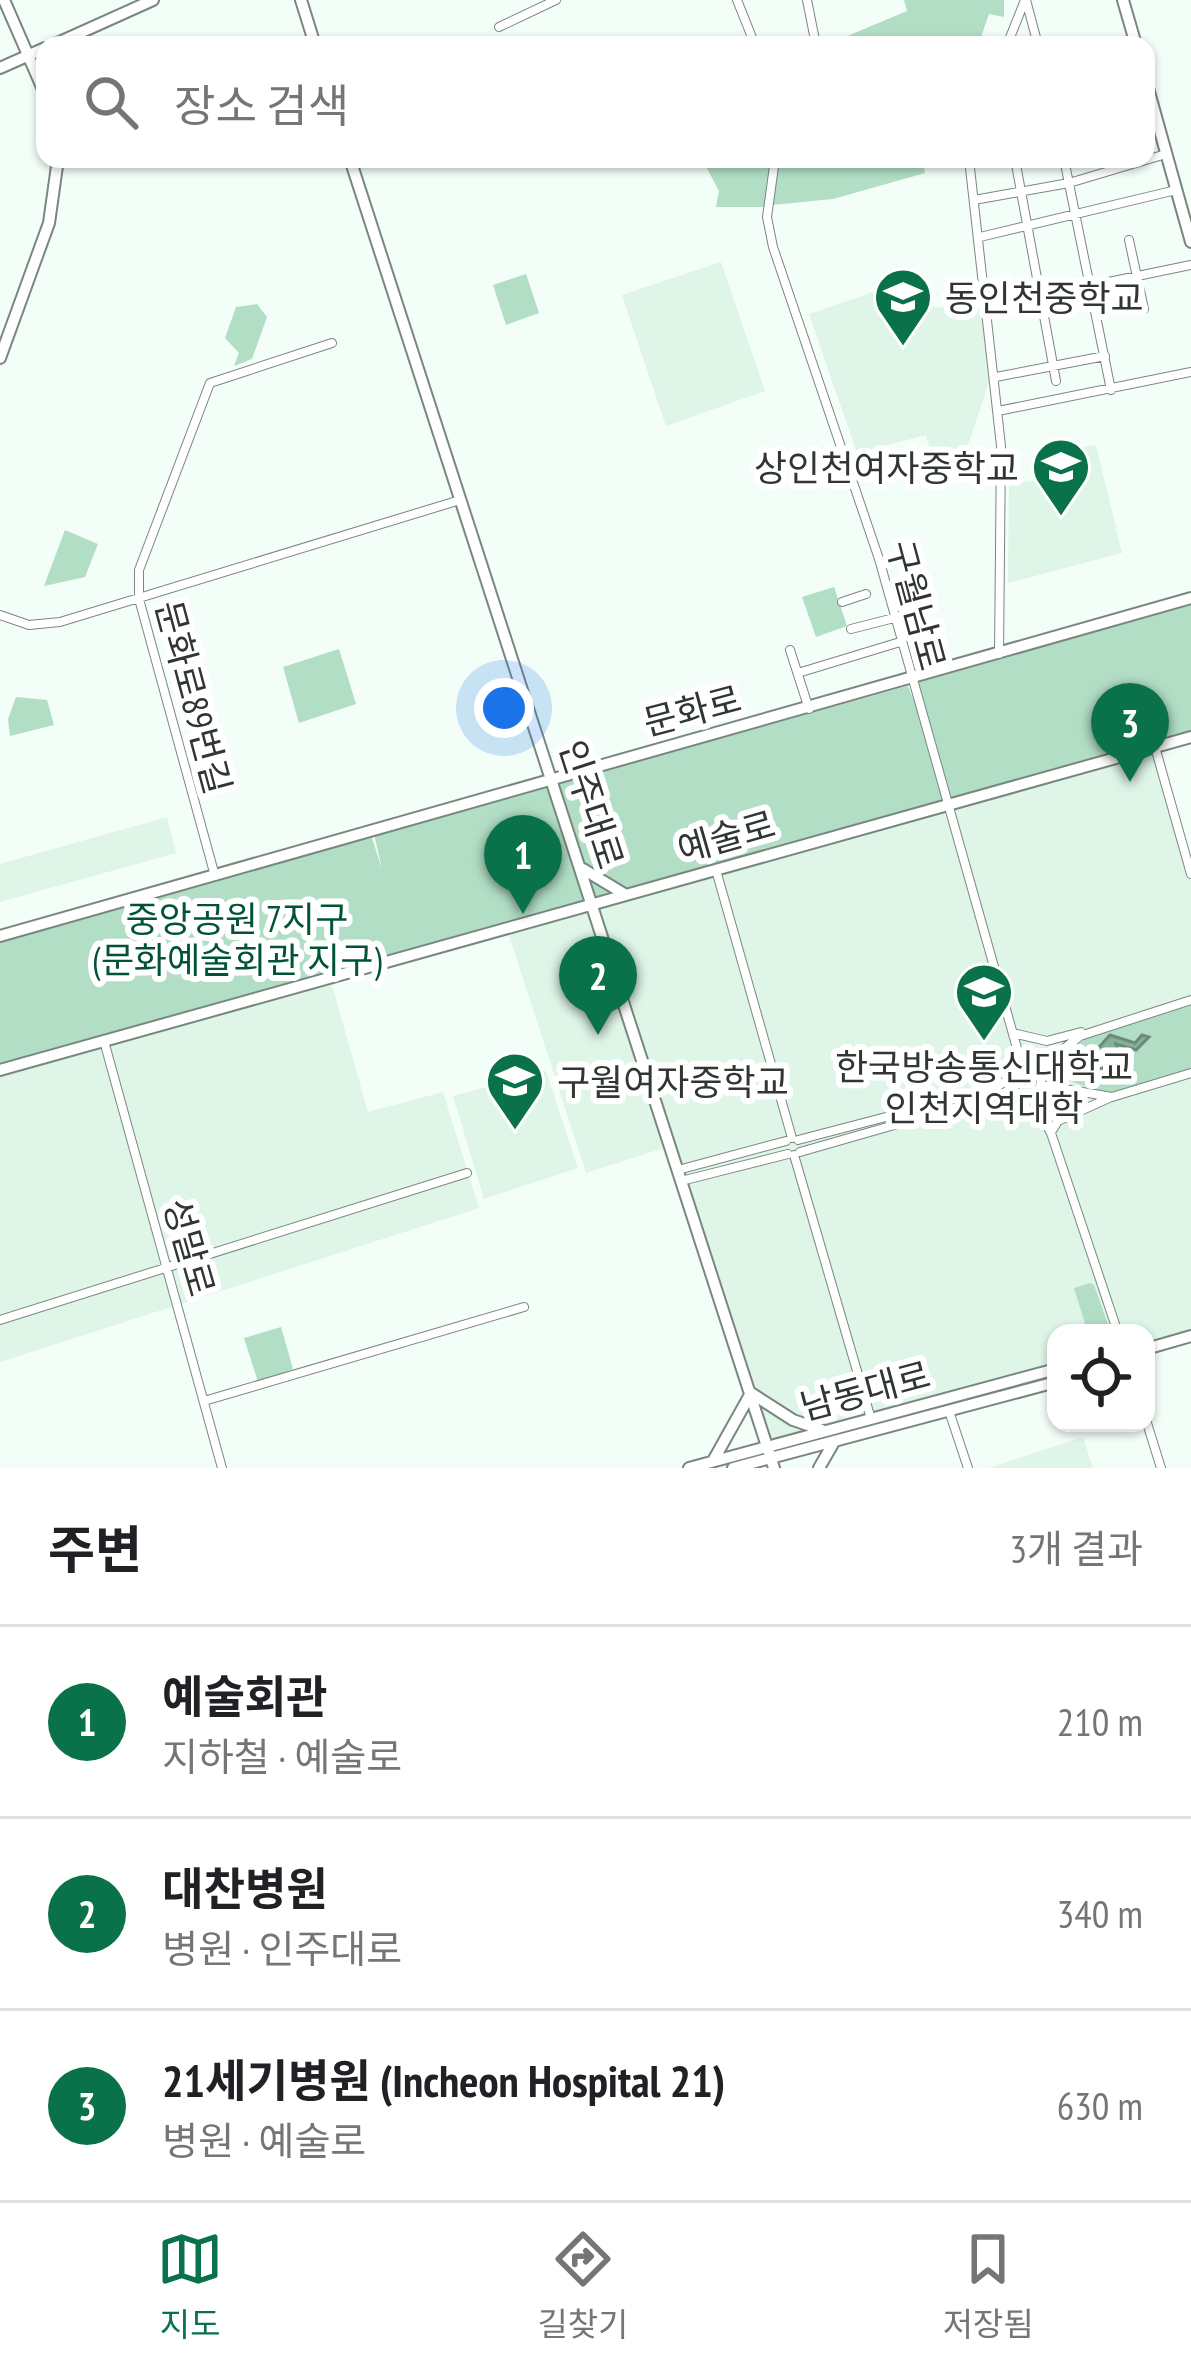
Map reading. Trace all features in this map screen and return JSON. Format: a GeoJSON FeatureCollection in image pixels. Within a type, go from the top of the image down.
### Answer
{"type":"FeatureCollection","features":[{"type":"Feature","properties":{"kind":"main road"},"geometry":{"type":"LineString","coordinates":[[4,0],[36,71]]}},
{"type":"Feature","properties":{"kind":"main road"},"geometry":{"type":"LineString","coordinates":[[73,36],[153,0]]}},
{"type":"Feature","properties":{"kind":"main road"},"geometry":{"type":"LineString","coordinates":[[1123,0],[1133,36]]}},
{"type":"Feature","properties":{"kind":"main road"},"geometry":{"type":"LineString","coordinates":[[301,2],[312,36]]}},
{"type":"Feature","properties":{"kind":"main road"},"geometry":{"type":"LineString","coordinates":[[0,68],[36,52]]}},
{"type":"Feature","properties":{"kind":"main road"},"geometry":{"type":"LineString","coordinates":[[1155,120],[1186,208],[1191,242]]}},
{"type":"Feature","properties":{"kind":"main road"},"geometry":{"type":"LineString","coordinates":[[0,358],[50,223],[57,168]]}},
{"type":"Feature","properties":{"kind":"main road","name":"인주대로"},"geometry":{"type":"LineString","coordinates":[[353,168],[770,1458]]}},
{"type":"Feature","properties":{"kind":"main road","name":"문화로"},"geometry":{"type":"LineString","coordinates":[[0,936],[910,682],[1191,598]]}},
{"type":"Feature","properties":{"kind":"main road","name":"예술로"},"geometry":{"type":"LineString","coordinates":[[0,1070],[1191,737]]}},
{"type":"Feature","properties":{"kind":"main road"},"geometry":{"type":"LineString","coordinates":[[581,868],[626,895]]}},
{"type":"Feature","properties":{"kind":"main road"},"geometry":{"type":"LineString","coordinates":[[1155,1346],[1191,1336]]}},
{"type":"Feature","properties":{"kind":"main road","name":"남동대로"},"geometry":{"type":"LineString","coordinates":[[733,1468],[1047,1372]]}},
{"type":"Feature","properties":{"kind":"main road","name":"남동대로"},"geometry":{"type":"LineString","coordinates":[[874,1426],[950,1412],[1047,1385]]}},
{"type":"Feature","properties":{"kind":"main road"},"geometry":{"type":"LineString","coordinates":[[713,1461],[751,1394],[833,1437],[819,1468]]}},
{"type":"Feature","properties":{"kind":"main road","name":"남동대로"},"geometry":{"type":"LineString","coordinates":[[689,1468],[713,1461],[770,1458]]}},
{"type":"Feature","properties":{"kind":"street"},"geometry":{"type":"LineString","coordinates":[[499,27],[556,0]]}},
{"type":"Feature","properties":{"kind":"street"},"geometry":{"type":"LineString","coordinates":[[737,0],[751,36]]}},
{"type":"Feature","properties":{"kind":"street"},"geometry":{"type":"LineString","coordinates":[[807,0],[814,36]]}},
{"type":"Feature","properties":{"kind":"street"},"geometry":{"type":"LineString","coordinates":[[1011,36],[1025,0]]}},
{"type":"Feature","properties":{"kind":"street"},"geometry":{"type":"LineString","coordinates":[[1025,0],[1035,36]]}},
{"type":"Feature","properties":{"kind":"street"},"geometry":{"type":"LineString","coordinates":[[1155,157],[1166,154]]}},
{"type":"Feature","properties":{"kind":"street","name":"구월남로"},"geometry":{"type":"LineString","coordinates":[[774,168],[767,217],[773,247],[894,618],[1017,1034],[1022,1066]]}},
{"type":"Feature","properties":{"kind":"street"},"geometry":{"type":"LineString","coordinates":[[970,168],[996,377],[999,656]]}},
{"type":"Feature","properties":{"kind":"street"},"geometry":{"type":"LineString","coordinates":[[1017,168],[1056,381]]}},
{"type":"Feature","properties":{"kind":"street"},"geometry":{"type":"LineString","coordinates":[[1066,168],[1112,389]]}},
{"type":"Feature","properties":{"kind":"street"},"geometry":{"type":"LineString","coordinates":[[974,200],[1070,183],[1120,168]]}},
{"type":"Feature","properties":{"kind":"street"},"geometry":{"type":"LineString","coordinates":[[980,237],[1177,190]]}},
{"type":"Feature","properties":{"kind":"street"},"geometry":{"type":"LineString","coordinates":[[1129,240],[1144,310]]}},
{"type":"Feature","properties":{"kind":"street"},"geometry":{"type":"LineString","coordinates":[[1041,296],[1191,265]]}},
{"type":"Feature","properties":{"kind":"street","name":"문화로89번길"},"geometry":{"type":"LineString","coordinates":[[215,876],[139,598],[140,570],[210,382],[332,343]]}},
{"type":"Feature","properties":{"kind":"street"},"geometry":{"type":"LineString","coordinates":[[996,377],[1105,356]]}},
{"type":"Feature","properties":{"kind":"street"},"geometry":{"type":"LineString","coordinates":[[998,411],[1191,372]]}},
{"type":"Feature","properties":{"kind":"street"},"geometry":{"type":"LineString","coordinates":[[0,615],[29,625],[47,625],[462,499]]}},
{"type":"Feature","properties":{"kind":"street"},"geometry":{"type":"LineString","coordinates":[[842,602],[866,594]]}},
{"type":"Feature","properties":{"kind":"street"},"geometry":{"type":"LineString","coordinates":[[851,629],[894,618]]}},
{"type":"Feature","properties":{"kind":"street"},"geometry":{"type":"LineString","coordinates":[[798,673],[900,642]]}},
{"type":"Feature","properties":{"kind":"street"},"geometry":{"type":"LineString","coordinates":[[790,650],[809,709]]}},
{"type":"Feature","properties":{"kind":"street"},"geometry":{"type":"LineString","coordinates":[[1155,747],[1191,874]]}},
{"type":"Feature","properties":{"kind":"street"},"geometry":{"type":"LineString","coordinates":[[716,870],[874,1426]]}},
{"type":"Feature","properties":{"kind":"street"},"geometry":{"type":"LineString","coordinates":[[1017,1034],[1047,1041],[1190,1001]]}},
{"type":"Feature","properties":{"kind":"street"},"geometry":{"type":"LineString","coordinates":[[1037,1070],[1094,1031]]}},
{"type":"Feature","properties":{"kind":"street","name":"성말로"},"geometry":{"type":"LineString","coordinates":[[104,1041],[222,1468]]}},
{"type":"Feature","properties":{"kind":"street"},"geometry":{"type":"LineString","coordinates":[[1060,1051],[1049,1075],[1069,1091]]}},
{"type":"Feature","properties":{"kind":"street"},"geometry":{"type":"LineString","coordinates":[[679,1176],[792,1140],[993,1089],[1022,1066],[1037,1070]]}},
{"type":"Feature","properties":{"kind":"street"},"geometry":{"type":"LineString","coordinates":[[1037,1070],[1041,1085]]}},
{"type":"Feature","properties":{"kind":"street"},"geometry":{"type":"LineString","coordinates":[[1051,1133],[1058,1121],[1112,1097],[1191,1073]]}},
{"type":"Feature","properties":{"kind":"street"},"geometry":{"type":"LineString","coordinates":[[1012,1077],[1019,1094]]}},
{"type":"Feature","properties":{"kind":"street"},"geometry":{"type":"LineString","coordinates":[[1041,1085],[1112,1097]]}},
{"type":"Feature","properties":{"kind":"street"},"geometry":{"type":"LineString","coordinates":[[1031,1096],[1041,1085]]}},
{"type":"Feature","properties":{"kind":"street"},"geometry":{"type":"LineString","coordinates":[[679,1176],[794,1154],[999,1095],[1031,1096]]}},
{"type":"Feature","properties":{"kind":"street"},"geometry":{"type":"LineString","coordinates":[[1031,1096],[1051,1133],[1115,1324]]}},
{"type":"Feature","properties":{"kind":"street"},"geometry":{"type":"LineString","coordinates":[[792,1140],[794,1154]]}},
{"type":"Feature","properties":{"kind":"street"},"geometry":{"type":"LineString","coordinates":[[0,1320],[467,1173]]}},
{"type":"Feature","properties":{"kind":"street"},"geometry":{"type":"LineString","coordinates":[[204,1401],[524,1307]]}},
{"type":"Feature","properties":{"kind":"street"},"geometry":{"type":"LineString","coordinates":[[950,1412],[968,1468]]}},
{"type":"Feature","properties":{"kind":"street"},"geometry":{"type":"LineString","coordinates":[[1150,1432],[1161,1468]]}},
{"type":"Feature","properties":{"kind":"shaded area"},"geometry":{"type":"Polygon","coordinates":[[[721,262],[765,391],[666,426],[622,295],[721,262]]]}},
{"type":"Feature","properties":{"kind":"shaded area","name":"동인천중학교"},"geometry":{"type":"Polygon","coordinates":[[[918,277],[928,307],[981,309],[989,382],[966,451],[934,462],[926,435],[857,453],[809,314],[918,277]]]}},
{"type":"Feature","properties":{"kind":"shaded area","name":"상인천여자중학교"},"geometry":{"type":"Polygon","coordinates":[[[1096,445],[1122,553],[1008,583],[1009,484],[1068,476],[1079,448],[1096,445]]]}},
{"type":"Feature","properties":{"kind":"shaded area"},"geometry":{"type":"Polygon","coordinates":[[[1155,747],[1191,874],[1191,1334],[1155,1344],[1155,1324],[1047,1324],[1047,1372],[767,1447],[670,1146],[586,1173],[507,929],[1155,747]]]}},
{"type":"Feature","properties":{"kind":"shaded area"},"geometry":{"type":"Polygon","coordinates":[[[167,817],[176,853],[0,902],[0,864],[167,817]]]}},
{"type":"Feature","properties":{"kind":"shaded area"},"geometry":{"type":"Polygon","coordinates":[[[330,978],[368,1112],[443,1092],[479,1208],[0,1362],[0,1071],[330,978]]]}},
{"type":"Feature","properties":{"kind":"shaded area"},"geometry":{"type":"Polygon","coordinates":[[[1110,1035],[1135,1043],[1142,1035],[1149,1037],[1136,1050],[1116,1044],[1120,1055],[1113,1063],[1112,1054],[1102,1054],[1101,1066],[1111,1074],[1102,1074],[1092,1055],[1110,1035]]]}},
{"type":"Feature","properties":{"kind":"shaded area","name":"구월여자중학교"},"geometry":{"type":"Polygon","coordinates":[[[546,1071],[578,1168],[484,1199],[453,1096],[546,1071]]]}},
{"type":"Feature","properties":{"kind":"shaded area"},"geometry":{"type":"Polygon","coordinates":[[[1083,1437],[1093,1468],[989,1468],[1083,1437]]]}},
{"type":"Feature","properties":{"kind":"green space"},"geometry":{"type":"Polygon","coordinates":[[[904,0],[1004,0],[1004,17],[989,14],[981,36],[847,36],[907,11],[904,0]]]}},
{"type":"Feature","properties":{"kind":"green space"},"geometry":{"type":"Polygon","coordinates":[[[707,168],[770,168],[764,207],[716,207],[719,191],[707,168]]]}},
{"type":"Feature","properties":{"kind":"green space"},"geometry":{"type":"Polygon","coordinates":[[[778,168],[924,168],[925,173],[833,199],[772,205],[778,168]]]}},
{"type":"Feature","properties":{"kind":"green space"},"geometry":{"type":"Polygon","coordinates":[[[526,274],[539,313],[506,325],[493,285],[526,274]]]}},
{"type":"Feature","properties":{"kind":"green space"},"geometry":{"type":"Polygon","coordinates":[[[257,304],[267,317],[252,359],[234,366],[239,353],[225,338],[236,307],[257,304]]]}},
{"type":"Feature","properties":{"kind":"green space"},"geometry":{"type":"Polygon","coordinates":[[[65,530],[98,544],[85,577],[44,586],[65,530]]]}},
{"type":"Feature","properties":{"kind":"green space"},"geometry":{"type":"Polygon","coordinates":[[[834,587],[847,626],[816,637],[802,597],[834,587]]]}},
{"type":"Feature","properties":{"kind":"green space","name":"중앙공원 7지구 (문화예술회관 지구)"},"geometry":{"type":"Polygon","coordinates":[[[1191,598],[1191,737],[0,1071],[0,939],[371,835],[382,869],[374,834],[908,686],[917,708],[913,691],[922,679],[1191,598]]]}},
{"type":"Feature","properties":{"kind":"green space"},"geometry":{"type":"Polygon","coordinates":[[[339,649],[356,704],[299,723],[283,667],[339,649]]]}},
{"type":"Feature","properties":{"kind":"green space"},"geometry":{"type":"Polygon","coordinates":[[[16,697],[47,700],[54,725],[10,736],[8,719],[16,697]]]}},
{"type":"Feature","properties":{"kind":"green space"},"geometry":{"type":"Polygon","coordinates":[[[1191,1001],[1191,1073],[1112,1097],[1053,1074],[1053,1067],[1094,1031],[1191,1001]]]}},
{"type":"Feature","properties":{"kind":"green space"},"geometry":{"type":"Polygon","coordinates":[[[1094,1285],[1108,1324],[1085,1324],[1074,1288],[1094,1285]]]}},
{"type":"Feature","properties":{"kind":"green space"},"geometry":{"type":"Polygon","coordinates":[[[281,1327],[293,1369],[258,1382],[244,1338],[281,1327]]]}},
{"type":"Feature","properties":{"kind":"place","name":"동인천중학교"},"geometry":{"type":"Point","coordinates":[903,348]}},
{"type":"Feature","properties":{"kind":"place","name":"상인천여자중학교"},"geometry":{"type":"Point","coordinates":[1061,518]}},
{"type":"Feature","properties":{"kind":"place","name":"21세기병원 (Incheon Hospital 21)"},"geometry":{"type":"Point","coordinates":[1130,782]}},
{"type":"Feature","properties":{"kind":"place","name":"예술회관"},"geometry":{"type":"Point","coordinates":[523,914]}},
{"type":"Feature","properties":{"kind":"place","name":"대찬병원"},"geometry":{"type":"Point","coordinates":[598,1035]}},
{"type":"Feature","properties":{"kind":"place","name":"한국방송통신대학교 인천지역대학"},"geometry":{"type":"Point","coordinates":[984,1043]}},
{"type":"Feature","properties":{"kind":"place","name":"구월여자중학교"},"geometry":{"type":"Point","coordinates":[515,1132]}}]}
